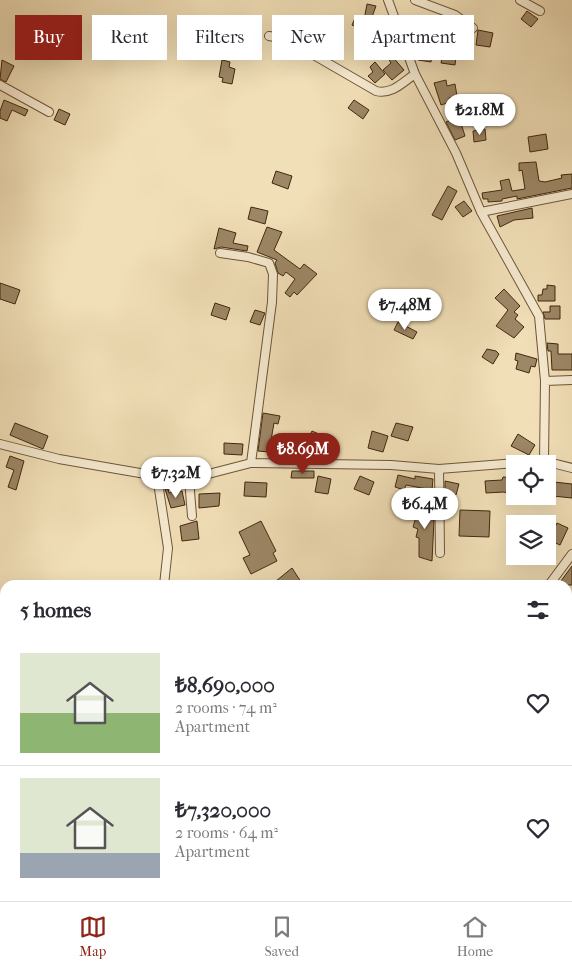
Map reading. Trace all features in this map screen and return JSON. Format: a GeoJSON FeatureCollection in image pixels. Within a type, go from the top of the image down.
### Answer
{"type":"FeatureCollection","features":[{"type":"Feature","properties":{"kind":"street"},"geometry":{"type":"LineString","coordinates":[[388,0],[415,74],[456,153],[481,212],[539,316],[545,381],[544,455]]}},
{"type":"Feature","properties":{"kind":"street"},"geometry":{"type":"LineString","coordinates":[[415,0],[455,15]]}},
{"type":"Feature","properties":{"kind":"street"},"geometry":{"type":"LineString","coordinates":[[520,0],[540,11]]}},
{"type":"Feature","properties":{"kind":"street"},"geometry":{"type":"LineString","coordinates":[[269,36],[286,40],[376,91],[389,92],[415,74]]}},
{"type":"Feature","properties":{"kind":"street"},"geometry":{"type":"LineString","coordinates":[[1,88],[49,112]]}},
{"type":"Feature","properties":{"kind":"street"},"geometry":{"type":"LineString","coordinates":[[481,212],[572,194]]}},
{"type":"Feature","properties":{"kind":"street"},"geometry":{"type":"LineString","coordinates":[[220,253],[248,257],[268,263],[272,274],[272,302],[250,463]]}},
{"type":"Feature","properties":{"kind":"street"},"geometry":{"type":"LineString","coordinates":[[545,381],[572,380]]}},
{"type":"Feature","properties":{"kind":"street"},"geometry":{"type":"LineString","coordinates":[[0,444],[59,459],[157,476],[189,479],[250,463],[391,465],[439,469],[506,464]]}},
{"type":"Feature","properties":{"kind":"street"},"geometry":{"type":"LineString","coordinates":[[556,464],[572,468]]}},
{"type":"Feature","properties":{"kind":"street"},"geometry":{"type":"LineString","coordinates":[[439,469],[440,553]]}},
{"type":"Feature","properties":{"kind":"street"},"geometry":{"type":"LineString","coordinates":[[157,476],[168,548],[165,580]]}},
{"type":"Feature","properties":{"kind":"street"},"geometry":{"type":"LineString","coordinates":[[189,479],[192,516]]}},
{"type":"Feature","properties":{"kind":"street"},"geometry":{"type":"LineString","coordinates":[[553,580],[572,554]]}},
{"type":"Feature","properties":{"kind":"building"},"geometry":{"type":"Polygon","coordinates":[[[367,4],[376,6],[373,15],[365,15],[367,4]]]}},
{"type":"Feature","properties":{"kind":"building"},"geometry":{"type":"Polygon","coordinates":[[[527,11],[538,19],[531,27],[521,19],[527,11]]]}},
{"type":"Feature","properties":{"kind":"building"},"geometry":{"type":"Polygon","coordinates":[[[478,30],[493,33],[490,47],[476,45],[478,30]]]}},
{"type":"Feature","properties":{"kind":"building"},"geometry":{"type":"Polygon","coordinates":[[[2,60],[14,66],[6,82],[0,79],[2,60]]]}},
{"type":"Feature","properties":{"kind":"building"},"geometry":{"type":"Polygon","coordinates":[[[222,60],[230,62],[229,67],[235,69],[232,84],[222,82],[223,78],[219,77],[222,60]]]}},
{"type":"Feature","properties":{"kind":"building"},"geometry":{"type":"Polygon","coordinates":[[[389,60],[395,60],[404,70],[392,80],[383,70],[391,63],[389,60]]]}},
{"type":"Feature","properties":{"kind":"building"},"geometry":{"type":"Polygon","coordinates":[[[442,60],[456,60],[455,65],[441,63],[442,60]]]}},
{"type":"Feature","properties":{"kind":"building"},"geometry":{"type":"Polygon","coordinates":[[[375,62],[385,74],[375,83],[368,76],[373,72],[370,67],[375,62]]]}},
{"type":"Feature","properties":{"kind":"building"},"geometry":{"type":"Polygon","coordinates":[[[446,80],[447,86],[455,84],[457,96],[449,98],[450,102],[441,105],[434,83],[446,80]]]}},
{"type":"Feature","properties":{"kind":"building"},"geometry":{"type":"Polygon","coordinates":[[[4,100],[28,110],[25,116],[12,110],[7,121],[0,118],[0,111],[4,100]]]}},
{"type":"Feature","properties":{"kind":"building"},"geometry":{"type":"Polygon","coordinates":[[[354,100],[369,110],[363,119],[348,108],[354,100]]]}},
{"type":"Feature","properties":{"kind":"building"},"geometry":{"type":"Polygon","coordinates":[[[59,109],[70,114],[65,125],[54,120],[59,109]]]}},
{"type":"Feature","properties":{"kind":"building"},"geometry":{"type":"Polygon","coordinates":[[[453,119],[454,121],[460,120],[465,136],[455,140],[446,122],[453,119]]]}},
{"type":"Feature","properties":{"kind":"building"},"geometry":{"type":"Polygon","coordinates":[[[485,129],[486,140],[474,142],[473,131],[485,129]]]}},
{"type":"Feature","properties":{"kind":"building"},"geometry":{"type":"Polygon","coordinates":[[[546,134],[548,149],[530,152],[528,137],[546,134]]]}},
{"type":"Feature","properties":{"kind":"building"},"geometry":{"type":"Polygon","coordinates":[[[536,162],[539,181],[545,182],[562,178],[561,175],[572,174],[572,188],[517,199],[517,196],[502,199],[502,201],[488,202],[488,199],[483,199],[482,193],[502,190],[500,181],[509,179],[512,191],[525,189],[522,170],[519,171],[519,163],[536,162]]]}},
{"type":"Feature","properties":{"kind":"building"},"geometry":{"type":"Polygon","coordinates":[[[276,171],[292,176],[288,189],[272,183],[276,171]]]}},
{"type":"Feature","properties":{"kind":"building"},"geometry":{"type":"Polygon","coordinates":[[[448,186],[457,191],[442,220],[432,215],[448,186]]]}},
{"type":"Feature","properties":{"kind":"building"},"geometry":{"type":"Polygon","coordinates":[[[464,201],[472,211],[463,217],[455,207],[464,201]]]}},
{"type":"Feature","properties":{"kind":"building"},"geometry":{"type":"Polygon","coordinates":[[[251,207],[268,211],[265,224],[248,219],[251,207]]]}},
{"type":"Feature","properties":{"kind":"building"},"geometry":{"type":"Polygon","coordinates":[[[532,208],[533,218],[514,220],[500,227],[497,216],[532,208]]]}},
{"type":"Feature","properties":{"kind":"building"},"geometry":{"type":"Polygon","coordinates":[[[267,227],[282,232],[274,250],[300,269],[304,264],[317,274],[297,295],[294,292],[290,297],[285,293],[295,279],[286,272],[283,276],[278,273],[275,263],[277,260],[257,252],[267,227]]]}},
{"type":"Feature","properties":{"kind":"building"},"geometry":{"type":"Polygon","coordinates":[[[219,228],[236,233],[233,243],[248,246],[247,251],[221,247],[214,249],[219,228]]]}},
{"type":"Feature","properties":{"kind":"building"},"geometry":{"type":"Polygon","coordinates":[[[0,283],[20,290],[15,304],[0,299],[0,283]]]}},
{"type":"Feature","properties":{"kind":"building"},"geometry":{"type":"Polygon","coordinates":[[[547,285],[555,286],[555,301],[538,301],[538,295],[542,295],[543,289],[547,289],[547,285]]]}},
{"type":"Feature","properties":{"kind":"building"},"geometry":{"type":"Polygon","coordinates":[[[504,289],[520,306],[514,312],[518,315],[515,319],[524,327],[514,338],[496,326],[508,310],[495,298],[504,289]]]}},
{"type":"Feature","properties":{"kind":"building"},"geometry":{"type":"Polygon","coordinates":[[[215,303],[230,308],[226,320],[211,315],[215,303]]]}},
{"type":"Feature","properties":{"kind":"building"},"geometry":{"type":"Polygon","coordinates":[[[550,306],[560,306],[560,319],[545,319],[543,312],[550,312],[550,306]]]}},
{"type":"Feature","properties":{"kind":"building"},"geometry":{"type":"Polygon","coordinates":[[[255,310],[265,313],[260,325],[250,322],[255,310]]]}},
{"type":"Feature","properties":{"kind":"building"},"geometry":{"type":"Polygon","coordinates":[[[398,322],[417,332],[413,339],[394,330],[398,322]]]}},
{"type":"Feature","properties":{"kind":"building"},"geometry":{"type":"Polygon","coordinates":[[[547,343],[558,344],[558,354],[572,354],[572,370],[552,370],[551,351],[548,351],[547,343]]]}},
{"type":"Feature","properties":{"kind":"building"},"geometry":{"type":"Polygon","coordinates":[[[487,349],[496,351],[499,354],[493,364],[482,357],[487,349]]]}},
{"type":"Feature","properties":{"kind":"building"},"geometry":{"type":"Polygon","coordinates":[[[516,353],[537,359],[535,367],[531,366],[529,373],[516,369],[518,361],[515,360],[516,353]]]}},
{"type":"Feature","properties":{"kind":"building"},"geometry":{"type":"Polygon","coordinates":[[[263,413],[280,416],[278,424],[274,423],[269,452],[258,451],[263,413]]]}},
{"type":"Feature","properties":{"kind":"building"},"geometry":{"type":"Polygon","coordinates":[[[15,423],[48,436],[43,449],[10,435],[15,423]]]}},
{"type":"Feature","properties":{"kind":"building"},"geometry":{"type":"Polygon","coordinates":[[[396,423],[413,427],[408,441],[391,436],[396,423]]]}},
{"type":"Feature","properties":{"kind":"building"},"geometry":{"type":"Polygon","coordinates":[[[312,431],[321,435],[315,448],[306,443],[312,431]]]}},
{"type":"Feature","properties":{"kind":"building"},"geometry":{"type":"Polygon","coordinates":[[[372,431],[388,436],[383,452],[368,448],[372,431]]]}},
{"type":"Feature","properties":{"kind":"building"},"geometry":{"type":"Polygon","coordinates":[[[518,434],[535,445],[529,455],[511,446],[518,434]]]}},
{"type":"Feature","properties":{"kind":"building"},"geometry":{"type":"Polygon","coordinates":[[[224,443],[243,444],[242,455],[224,454],[224,443]]]}},
{"type":"Feature","properties":{"kind":"building"},"geometry":{"type":"Polygon","coordinates":[[[10,456],[24,461],[16,490],[8,487],[14,470],[6,467],[10,456]]]}},
{"type":"Feature","properties":{"kind":"building"},"geometry":{"type":"Polygon","coordinates":[[[292,471],[314,471],[314,478],[291,478],[292,471]]]}},
{"type":"Feature","properties":{"kind":"building"},"geometry":{"type":"Polygon","coordinates":[[[398,475],[415,479],[415,476],[433,479],[432,490],[406,485],[404,490],[395,487],[398,475]]]}},
{"type":"Feature","properties":{"kind":"building"},"geometry":{"type":"Polygon","coordinates":[[[318,476],[331,479],[328,494],[315,492],[318,476]]]}},
{"type":"Feature","properties":{"kind":"building"},"geometry":{"type":"Polygon","coordinates":[[[360,476],[374,482],[369,495],[354,489],[360,476]]]}},
{"type":"Feature","properties":{"kind":"building"},"geometry":{"type":"Polygon","coordinates":[[[503,477],[506,477],[506,493],[486,493],[485,481],[502,480],[503,477]]]}},
{"type":"Feature","properties":{"kind":"building"},"geometry":{"type":"Polygon","coordinates":[[[445,481],[459,484],[456,495],[445,493],[445,481]]]}},
{"type":"Feature","properties":{"kind":"building"},"geometry":{"type":"Polygon","coordinates":[[[245,482],[267,483],[266,497],[244,496],[245,482]]]}},
{"type":"Feature","properties":{"kind":"building"},"geometry":{"type":"Polygon","coordinates":[[[556,482],[572,484],[572,498],[556,496],[556,482]]]}},
{"type":"Feature","properties":{"kind":"building"},"geometry":{"type":"Polygon","coordinates":[[[165,489],[168,489],[169,493],[182,491],[185,505],[171,508],[165,489]]]}},
{"type":"Feature","properties":{"kind":"building"},"geometry":{"type":"Polygon","coordinates":[[[220,493],[219,506],[199,508],[199,494],[220,493]]]}},
{"type":"Feature","properties":{"kind":"building"},"geometry":{"type":"Polygon","coordinates":[[[422,497],[431,500],[428,519],[434,520],[432,561],[419,557],[419,538],[416,537],[418,529],[413,527],[422,497]]]}},
{"type":"Feature","properties":{"kind":"building"},"geometry":{"type":"Polygon","coordinates":[[[460,510],[490,511],[489,537],[459,536],[460,510]]]}},
{"type":"Feature","properties":{"kind":"building"},"geometry":{"type":"Polygon","coordinates":[[[197,521],[199,539],[182,541],[180,526],[197,521]]]}},
{"type":"Feature","properties":{"kind":"building"},"geometry":{"type":"Polygon","coordinates":[[[261,521],[276,551],[273,553],[277,561],[251,574],[243,558],[250,555],[239,532],[261,521]]]}},
{"type":"Feature","properties":{"kind":"building"},"geometry":{"type":"Polygon","coordinates":[[[557,523],[568,528],[560,545],[556,543],[557,523]]]}},
{"type":"Feature","properties":{"kind":"building"},"geometry":{"type":"Polygon","coordinates":[[[572,566],[572,580],[562,580],[572,566]]]}},
{"type":"Feature","properties":{"kind":"building"},"geometry":{"type":"Polygon","coordinates":[[[292,568],[300,580],[277,580],[292,568]]]}}]}
